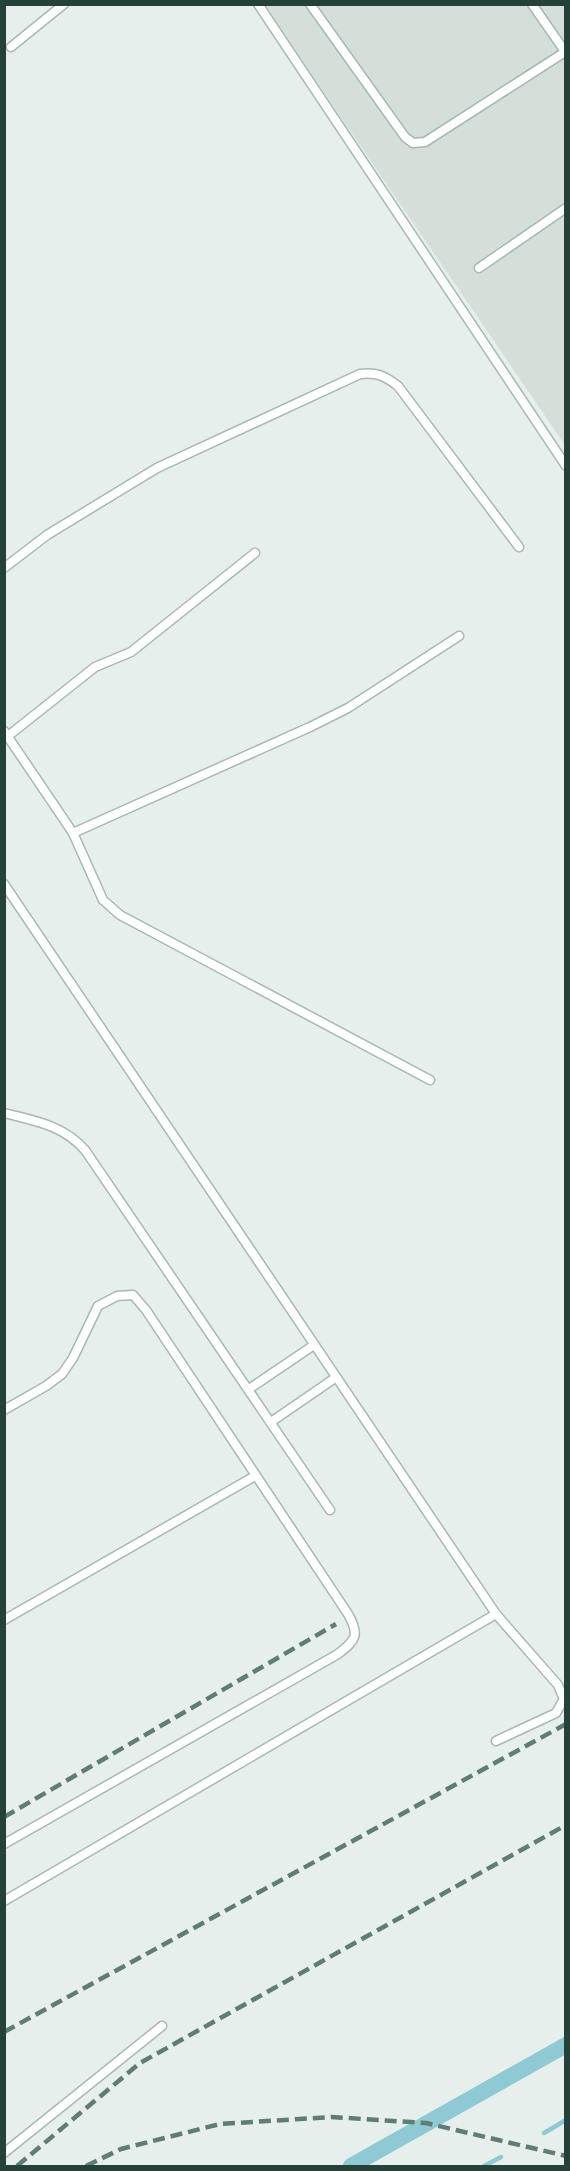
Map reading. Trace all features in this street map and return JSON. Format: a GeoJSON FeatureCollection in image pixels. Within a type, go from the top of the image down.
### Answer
{"type":"FeatureCollection","features":[{"type":"Feature","properties":{"kind":"lane"},"geometry":{"type":"LineString","coordinates":[[11,47],[64,4]]}},
{"type":"Feature","properties":{"kind":"lane"},"geometry":{"type":"LineString","coordinates":[[258,4],[566,465]]}},
{"type":"Feature","properties":{"kind":"lane"},"geometry":{"type":"LineString","coordinates":[[310,4],[405,137],[413,143],[425,142],[565,53],[532,4]]}},
{"type":"Feature","properties":{"kind":"lane"},"geometry":{"type":"LineString","coordinates":[[478,268],[566,208]]}},
{"type":"Feature","properties":{"kind":"lane"},"geometry":{"type":"LineString","coordinates":[[4,568],[47,535],[157,468],[360,374],[373,372],[398,386],[519,547]]}},
{"type":"Feature","properties":{"kind":"lane"},"geometry":{"type":"LineString","coordinates":[[255,553],[131,652],[94,667],[6,734],[73,833],[103,900],[120,915],[430,1080]]}},
{"type":"Feature","properties":{"kind":"lane"},"geometry":{"type":"LineString","coordinates":[[73,833],[348,708],[459,636]]}},
{"type":"Feature","properties":{"kind":"lane"},"geometry":{"type":"LineString","coordinates":[[4,884],[496,1614],[558,1685],[564,1699],[556,1713],[496,1741]]}},
{"type":"Feature","properties":{"kind":"lane"},"geometry":{"type":"LineString","coordinates":[[4,1113],[63,1131],[74,1138],[85,1150],[330,1510]]}},
{"type":"Feature","properties":{"kind":"lane"},"geometry":{"type":"LineString","coordinates":[[4,1410],[62,1374],[74,1358],[98,1306],[117,1296],[133,1295],[146,1310],[348,1614],[355,1626],[356,1636],[350,1645],[328,1660],[4,1844]]}},
{"type":"Feature","properties":{"kind":"lane"},"geometry":{"type":"LineString","coordinates":[[249,1389],[314,1345]]}},
{"type":"Feature","properties":{"kind":"lane"},"geometry":{"type":"LineString","coordinates":[[271,1422],[335,1378]]}},
{"type":"Feature","properties":{"kind":"lane"},"geometry":{"type":"LineString","coordinates":[[4,1620],[255,1476]]}},
{"type":"Feature","properties":{"kind":"lane"},"geometry":{"type":"LineString","coordinates":[[4,1901],[496,1614]]}},
{"type":"Feature","properties":{"kind":"lane"},"geometry":{"type":"LineString","coordinates":[[4,2153],[162,2026]]}},
{"type":"Feature","properties":{"kind":"shaded area"},"geometry":{"type":"Polygon","coordinates":[[[264,5],[565,5],[565,445],[264,5]]]}},
{"type":"Feature","properties":{"kind":"waterway"},"geometry":{"type":"LineString","coordinates":[[351,2166],[566,2045]]}},
{"type":"Feature","properties":{"kind":"waterway"},"geometry":{"type":"LineString","coordinates":[[544,2133],[566,2120]]}},
{"type":"Feature","properties":{"kind":"waterway"},"geometry":{"type":"LineString","coordinates":[[484,2166],[501,2157]]}},
{"type":"Feature","properties":{"kind":"railway"},"geometry":{"type":"LineString","coordinates":[[4,1817],[336,1624]]}},
{"type":"Feature","properties":{"kind":"railway"},"geometry":{"type":"LineString","coordinates":[[4,2032],[566,1724]]}},
{"type":"Feature","properties":{"kind":"railway"},"geometry":{"type":"LineString","coordinates":[[17,2166],[140,2063],[566,1825]]}},
{"type":"Feature","properties":{"kind":"railway"},"geometry":{"type":"LineString","coordinates":[[86,2166],[121,2149],[220,2124],[331,2117],[426,2123],[566,2156]]}}]}
